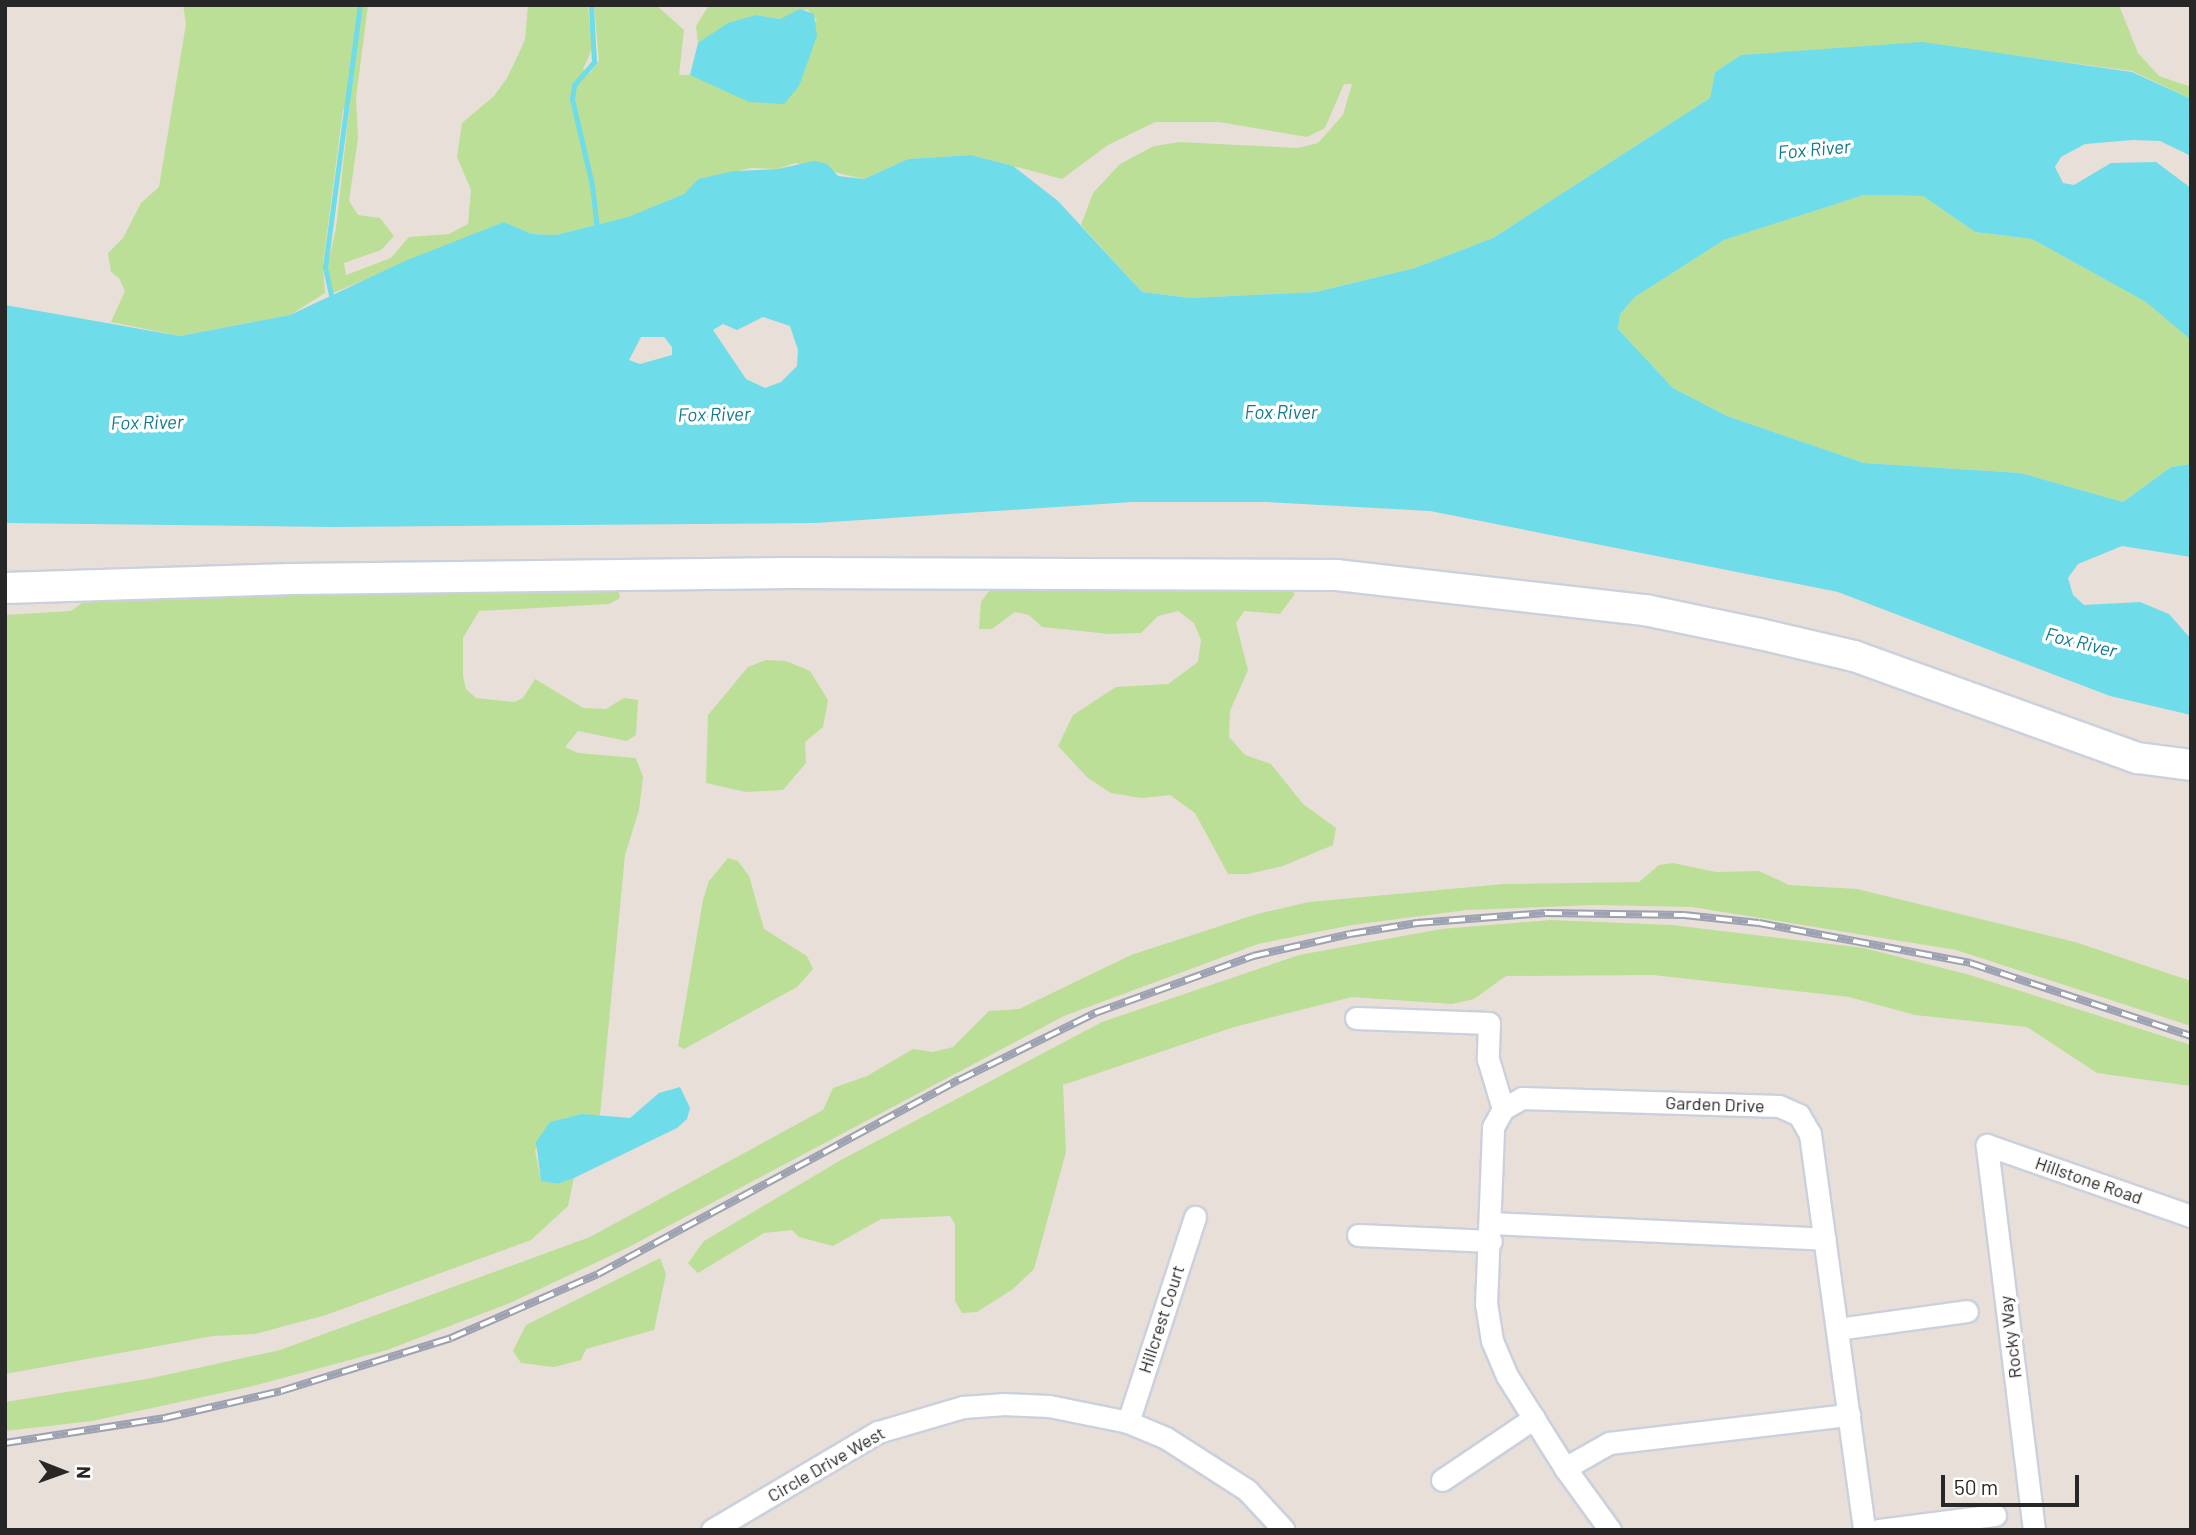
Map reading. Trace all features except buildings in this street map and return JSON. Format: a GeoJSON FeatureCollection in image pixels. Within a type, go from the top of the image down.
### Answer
{"type":"FeatureCollection","features":[{"type":"Feature","properties":{"kind":"street"},"geometry":{"type":"LineString","coordinates":[[5,587],[291,579],[790,573],[1350,576],[1645,610],[1759,634],[1854,656],[2138,758],[2191,765]]}},
{"type":"Feature","properties":{"kind":"street"},"geometry":{"type":"LineString","coordinates":[[1356,1018],[1489,1023],[1488,1059],[1503,1108],[1493,1127],[1491,1232],[1486,1305],[1492,1341],[1565,1468],[1610,1530]]}},
{"type":"Feature","properties":{"kind":"street","name":"Garden Drive"},"geometry":{"type":"LineString","coordinates":[[1503,1108],[1522,1098],[1779,1106],[1799,1115],[1810,1134],[1864,1530]]}},
{"type":"Feature","properties":{"kind":"street","name":"Hillstone Road"},"geometry":{"type":"LineString","coordinates":[[1987,1145],[2191,1216]]}},
{"type":"Feature","properties":{"kind":"street","name":"Rocky Way"},"geometry":{"type":"LineString","coordinates":[[1987,1145],[2034,1530]]}},
{"type":"Feature","properties":{"kind":"street","name":"Hillcrest Court"},"geometry":{"type":"LineString","coordinates":[[1128,1422],[1195,1216]]}},
{"type":"Feature","properties":{"kind":"street"},"geometry":{"type":"LineString","coordinates":[[1358,1235],[1491,1232],[1825,1239]]}},
{"type":"Feature","properties":{"kind":"street"},"geometry":{"type":"LineString","coordinates":[[1838,1329],[1967,1311]]}},
{"type":"Feature","properties":{"kind":"street","name":"Circle Drive West"},"geometry":{"type":"LineString","coordinates":[[712,1530],[878,1432],[917,1418],[1002,1404],[1049,1405],[1128,1422],[1200,1456],[1247,1490],[1284,1530]]}},
{"type":"Feature","properties":{"kind":"street"},"geometry":{"type":"LineString","coordinates":[[1565,1468],[1609,1443],[1849,1415]]}},
{"type":"Feature","properties":{"kind":"street"},"geometry":{"type":"LineString","coordinates":[[1441,1480],[1534,1418]]}},
{"type":"Feature","properties":{"kind":"street"},"geometry":{"type":"LineString","coordinates":[[1878,1530],[1995,1515]]}},
{"type":"Feature","properties":{"kind":"green space"},"geometry":{"type":"Polygon","coordinates":[[[183,5],[368,5],[356,98],[358,138],[349,201],[358,215],[380,218],[394,236],[381,250],[344,263],[346,275],[391,258],[409,237],[449,234],[468,224],[471,190],[457,157],[462,123],[494,96],[507,78],[525,40],[528,5],[588,5],[592,49],[583,69],[590,73],[599,60],[594,5],[656,5],[684,30],[679,75],[690,75],[735,94],[817,20],[807,9],[780,19],[756,15],[698,43],[696,26],[709,5],[2119,5],[2138,53],[2159,76],[2191,87],[2191,99],[2132,71],[1922,43],[1741,55],[1715,72],[1710,98],[1493,238],[1415,268],[1316,292],[1191,298],[1142,292],[1081,225],[1093,193],[1120,164],[1154,146],[1180,142],[1298,148],[1318,143],[1343,115],[1352,84],[1344,84],[1325,128],[1307,137],[1219,122],[1155,122],[1108,145],[1062,179],[971,155],[908,159],[864,179],[795,163],[778,169],[752,168],[698,179],[684,194],[629,217],[556,235],[532,234],[504,222],[333,293],[327,268],[336,228],[350,102],[343,110],[323,264],[325,293],[290,315],[180,336],[111,322],[125,291],[119,278],[111,272],[108,253],[123,238],[141,203],[159,187],[186,24],[183,5]]]}},
{"type":"Feature","properties":{"kind":"green space"},"geometry":{"type":"Polygon","coordinates":[[[1864,195],[1923,196],[1975,232],[2032,239],[2146,302],[2191,340],[2191,464],[2171,467],[2123,502],[2021,473],[1864,463],[1727,416],[1673,388],[1618,329],[1620,314],[1635,297],[1724,240],[1864,195]]]}},
{"type":"Feature","properties":{"kind":"green space"},"geometry":{"type":"Polygon","coordinates":[[[1284,583],[1295,594],[1280,614],[1244,611],[1236,623],[1248,670],[1230,711],[1229,737],[1245,755],[1271,764],[1303,804],[1336,828],[1333,845],[1283,866],[1248,874],[1228,874],[1195,813],[1170,795],[1141,798],[1111,793],[1088,778],[1058,746],[1073,715],[1116,687],[1168,684],[1198,662],[1201,640],[1194,623],[1178,611],[1158,616],[1141,633],[1109,634],[1042,627],[1029,615],[1015,612],[992,629],[979,629],[981,602],[993,586],[1284,583]]]}},
{"type":"Feature","properties":{"kind":"green space"},"geometry":{"type":"Polygon","coordinates":[[[619,592],[620,598],[609,604],[479,611],[463,638],[463,676],[466,689],[476,698],[514,702],[523,698],[535,679],[583,708],[606,709],[624,698],[638,700],[636,735],[627,741],[578,731],[565,747],[578,753],[636,758],[643,777],[639,810],[625,855],[600,1115],[567,1118],[535,1150],[541,1181],[558,1184],[574,1178],[568,1206],[531,1240],[326,1315],[255,1334],[213,1336],[5,1374],[5,615],[71,611],[91,596],[619,592]]]}},
{"type":"Feature","properties":{"kind":"green space"},"geometry":{"type":"Polygon","coordinates":[[[766,660],[786,661],[810,671],[828,700],[823,727],[805,742],[806,763],[783,790],[746,792],[706,783],[708,715],[748,667],[766,660]]]}},
{"type":"Feature","properties":{"kind":"green space"},"geometry":{"type":"Polygon","coordinates":[[[728,858],[738,861],[749,876],[764,929],[807,956],[813,969],[797,987],[684,1049],[678,1046],[703,900],[709,881],[728,858]]]}},
{"type":"Feature","properties":{"kind":"green space"},"geometry":{"type":"Polygon","coordinates":[[[1673,863],[1716,872],[1759,871],[1789,885],[1857,889],[2075,942],[2191,981],[2191,1026],[1956,950],[1692,907],[1594,905],[1467,910],[1352,925],[1258,944],[1064,1016],[625,1249],[510,1303],[387,1350],[249,1387],[92,1421],[5,1431],[5,1402],[147,1379],[280,1350],[590,1237],[823,1110],[833,1088],[867,1076],[913,1049],[933,1052],[953,1047],[989,1011],[1019,1009],[1131,955],[1257,914],[1309,902],[1504,884],[1639,882],[1659,865],[1673,863]]]}},
{"type":"Feature","properties":{"kind":"green space"},"geometry":{"type":"Polygon","coordinates":[[[1550,920],[1672,925],[1864,948],[1970,975],[2191,1045],[2191,1086],[2097,1073],[2027,1027],[1915,1015],[1849,997],[1653,975],[1506,976],[1474,999],[1452,1004],[1352,997],[1234,1027],[1063,1085],[1066,1152],[1034,1269],[1013,1289],[977,1312],[962,1313],[955,1301],[955,1224],[950,1216],[881,1219],[833,1246],[799,1237],[792,1230],[764,1233],[698,1273],[688,1263],[704,1241],[841,1160],[1102,1022],[1299,955],[1441,929],[1550,920]]]}},
{"type":"Feature","properties":{"kind":"green space"},"geometry":{"type":"Polygon","coordinates":[[[660,1258],[666,1274],[654,1330],[586,1349],[581,1360],[554,1367],[521,1363],[513,1351],[526,1325],[660,1258]]]}},
{"type":"Feature","properties":{"kind":"water"},"geometry":{"type":"Polygon","coordinates":[[[800,9],[814,14],[817,36],[799,86],[784,104],[749,102],[690,75],[698,43],[728,23],[756,15],[780,19],[800,9]]]}},
{"type":"Feature","properties":{"kind":"water","name":"Fox River"},"geometry":{"type":"Polygon","coordinates":[[[1922,42],[2132,72],[2191,99],[2191,156],[2160,141],[2133,140],[2085,144],[2061,157],[2055,167],[2063,183],[2074,185],[2111,163],[2156,162],[2191,188],[2191,340],[2146,302],[2032,239],[1975,232],[1923,196],[1864,195],[1724,240],[1635,297],[1620,314],[1618,329],[1673,388],[1727,416],[1864,463],[2021,473],[2123,502],[2171,467],[2191,464],[2191,557],[2122,546],[2078,564],[2068,578],[2073,595],[2084,605],[2140,602],[2169,614],[2191,639],[2191,715],[2110,696],[1838,592],[1430,511],[1266,502],[1132,502],[816,523],[332,527],[5,523],[5,305],[180,336],[290,315],[405,261],[504,222],[532,234],[556,235],[628,217],[684,194],[698,179],[734,171],[778,169],[814,161],[827,164],[838,176],[864,179],[908,159],[971,155],[1013,166],[1058,201],[1142,292],[1191,298],[1316,292],[1415,268],[1493,238],[1710,98],[1715,72],[1741,55],[1922,42]],[[763,317],[737,330],[723,324],[713,330],[746,379],[765,388],[781,382],[797,366],[798,350],[790,326],[763,317]],[[641,337],[629,360],[640,364],[672,355],[672,347],[664,337],[641,337]]]}},
{"type":"Feature","properties":{"kind":"water"},"geometry":{"type":"Polygon","coordinates":[[[680,1087],[690,1108],[687,1119],[677,1128],[574,1178],[558,1184],[541,1181],[536,1142],[550,1122],[582,1114],[630,1118],[659,1093],[680,1087]]]}},
{"type":"Feature","properties":{"kind":"waterway"},"geometry":{"type":"LineString","coordinates":[[332,300],[325,267],[360,5]]}},
{"type":"Feature","properties":{"kind":"waterway"},"geometry":{"type":"LineString","coordinates":[[591,5],[594,62],[574,85],[572,99],[592,185],[597,229]]}},
{"type":"Feature","properties":{"kind":"railway"},"geometry":{"type":"LineString","coordinates":[[5,1443],[165,1418],[281,1391],[451,1338],[598,1274],[959,1080],[1095,1013],[1253,956],[1350,934],[1417,923],[1546,913],[1684,915],[1759,923],[1970,963],[2191,1036]]}}]}
